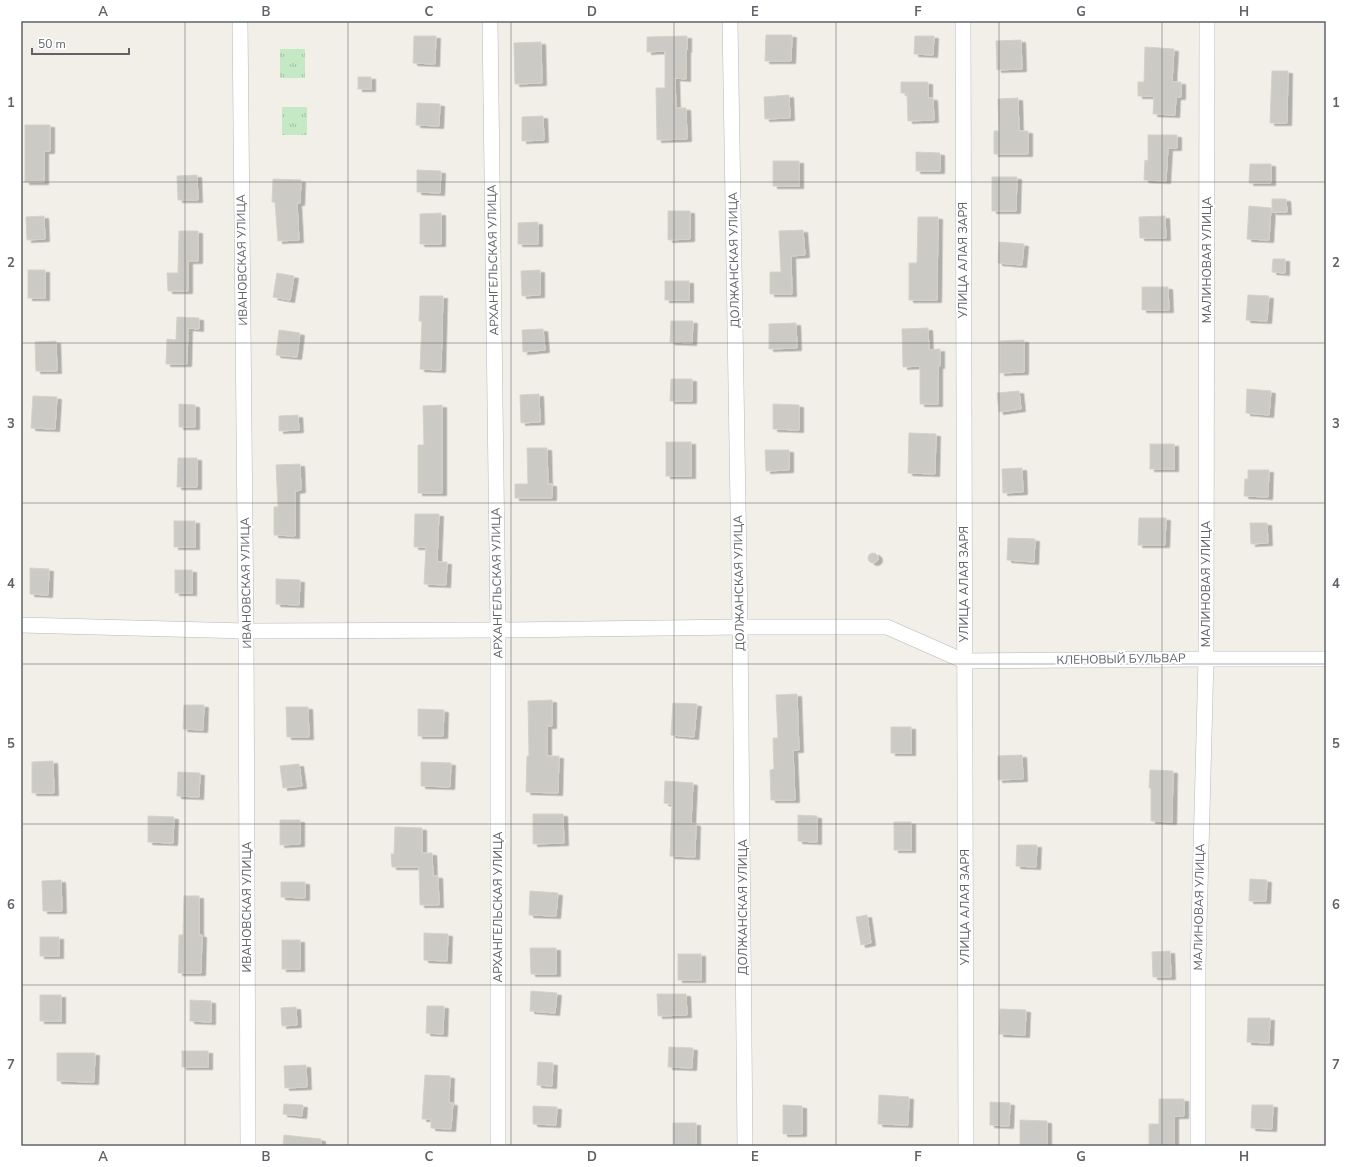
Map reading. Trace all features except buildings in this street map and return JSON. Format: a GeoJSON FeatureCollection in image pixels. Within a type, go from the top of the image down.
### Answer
{"type":"FeatureCollection","features":[{"type":"Feature","properties":{"kind":"street","name":"ИВАНОВСКАЯ УЛИЦА"},"geometry":{"type":"LineString","coordinates":[[240,21],[246,630],[248,1146]]}},
{"type":"Feature","properties":{"kind":"street","name":"АРХАНГЕЛЬСКАЯ УЛИЦА"},"geometry":{"type":"LineString","coordinates":[[490,21],[498,630],[498,1146]]}},
{"type":"Feature","properties":{"kind":"street","name":"ДОЛЖАНСКАЯ УЛИЦА"},"geometry":{"type":"LineString","coordinates":[[730,21],[740,627],[745,1146]]}},
{"type":"Feature","properties":{"kind":"street","name":"УЛИЦА АЛАЯ ЗАРЯ"},"geometry":{"type":"LineString","coordinates":[[963,21],[966,1146]]}},
{"type":"Feature","properties":{"kind":"street","name":"МАЛИНОВАЯ УЛИЦА"},"geometry":{"type":"LineString","coordinates":[[1198,1146],[1198,965],[1206,659],[1207,21]]}},
{"type":"Feature","properties":{"kind":"street"},"geometry":{"type":"LineString","coordinates":[[21,625],[246,630],[886,627],[964,661]]}},
{"type":"Feature","properties":{"kind":"street","name":"КЛЕНОВЫЙ БУЛЬВАР"},"geometry":{"type":"LineString","coordinates":[[964,661],[1326,659]]}},
{"type":"Feature","properties":{"kind":"green space"},"geometry":{"type":"Polygon","coordinates":[[[280,49],[305,49],[305,78],[280,78],[280,49]]]}},
{"type":"Feature","properties":{"kind":"green space"},"geometry":{"type":"Polygon","coordinates":[[[282,107],[307,107],[307,135],[282,135],[282,107]]]}}]}
